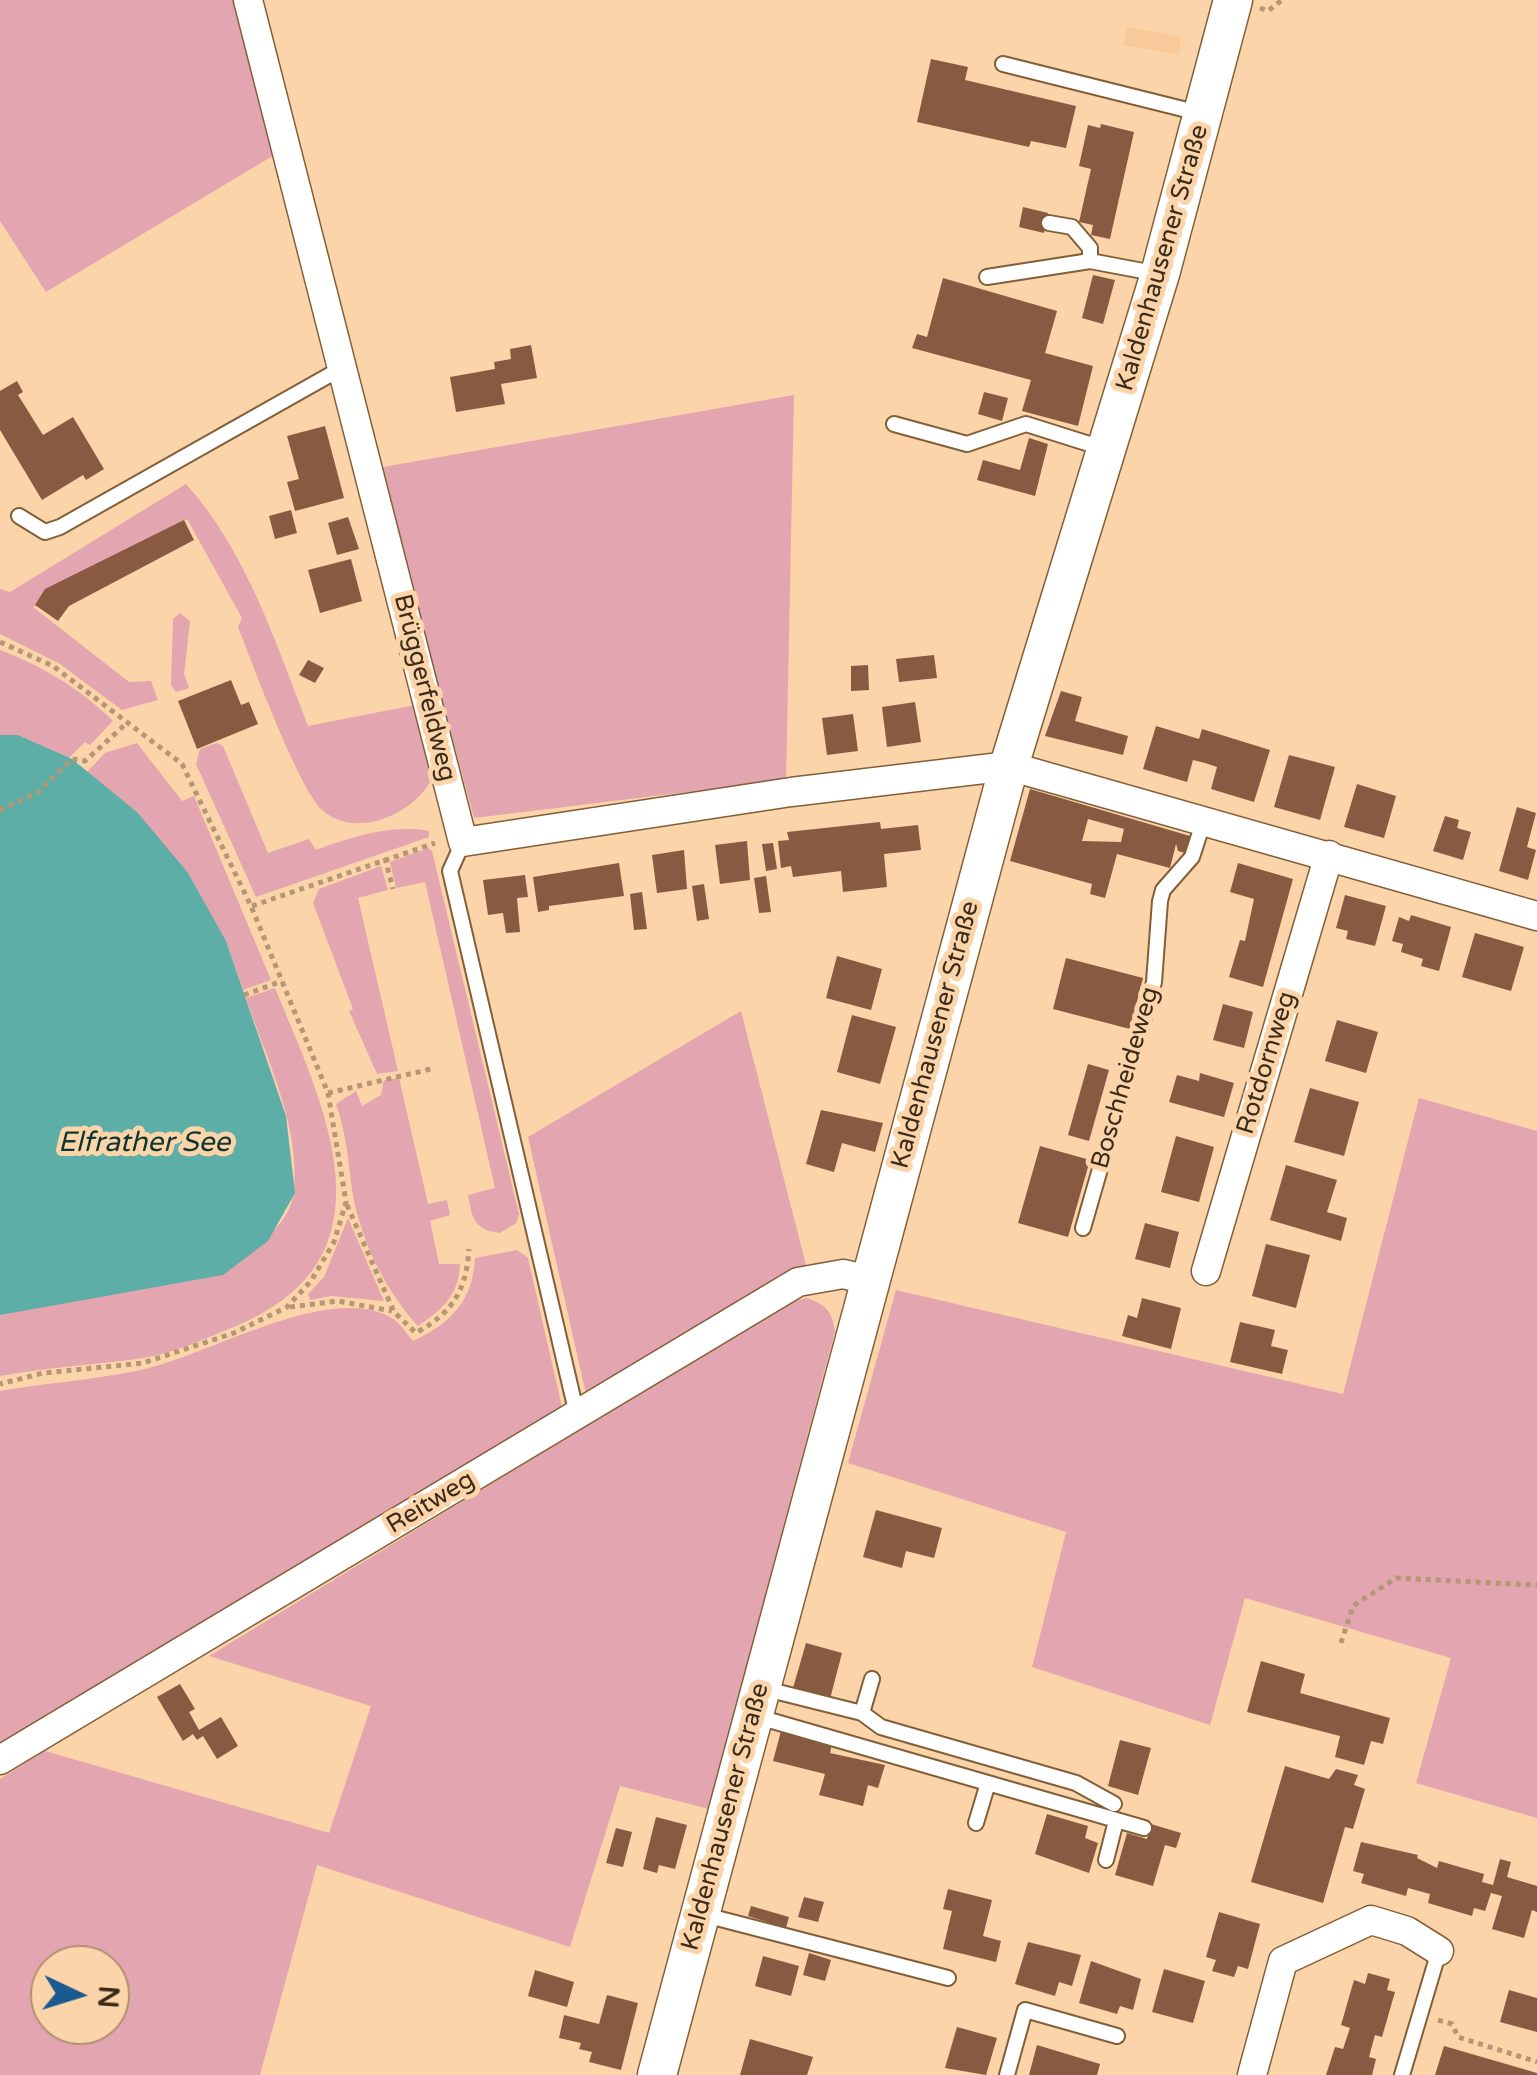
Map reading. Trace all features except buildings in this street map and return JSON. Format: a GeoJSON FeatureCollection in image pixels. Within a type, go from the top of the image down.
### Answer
{"type":"FeatureCollection","features":[{"type":"Feature","properties":{"kind":"main road","name":"Kaldenhausener Straße"},"geometry":{"type":"LineString","coordinates":[[657,2075],[1009,766],[1160,274],[1234,0]]}},
{"type":"Feature","properties":{"kind":"street","name":"Brüggerfeldweg"},"geometry":{"type":"LineString","coordinates":[[248,0],[464,842]]}},
{"type":"Feature","properties":{"kind":"street"},"geometry":{"type":"LineString","coordinates":[[464,842],[791,792],[1009,766],[1537,916]]}},
{"type":"Feature","properties":{"kind":"street","name":"Rotdornweg"},"geometry":{"type":"LineString","coordinates":[[1206,1272],[1329,855]]}},
{"type":"Feature","properties":{"kind":"street","name":"Reitweg"},"geometry":{"type":"LineString","coordinates":[[0,1760],[798,1282],[843,1274],[870,1280]]}},
{"type":"Feature","properties":{"kind":"street"},"geometry":{"type":"LineString","coordinates":[[1252,2075],[1283,1960],[1371,1920],[1407,1930],[1439,1951]]}},
{"type":"Feature","properties":{"kind":"lane"},"geometry":{"type":"LineString","coordinates":[[1004,64],[1205,114]]}},
{"type":"Feature","properties":{"kind":"lane"},"geometry":{"type":"LineString","coordinates":[[1048,223],[1072,227],[1090,248],[1090,261]]}},
{"type":"Feature","properties":{"kind":"lane"},"geometry":{"type":"LineString","coordinates":[[987,277],[1090,261],[1160,274]]}},
{"type":"Feature","properties":{"kind":"lane"},"geometry":{"type":"LineString","coordinates":[[19,516],[45,532],[60,527],[343,367]]}},
{"type":"Feature","properties":{"kind":"lane"},"geometry":{"type":"LineString","coordinates":[[894,424],[967,444],[1026,424],[1108,449]]}},
{"type":"Feature","properties":{"kind":"lane","name":"Boschheideweg"},"geometry":{"type":"LineString","coordinates":[[1083,1228],[1154,982],[1160,901],[1192,857],[1205,819]]}},
{"type":"Feature","properties":{"kind":"lane"},"geometry":{"type":"LineString","coordinates":[[464,842],[450,871],[577,1415]]}},
{"type":"Feature","properties":{"kind":"lane"},"geometry":{"type":"LineString","coordinates":[[862,1713],[872,1679]]}},
{"type":"Feature","properties":{"kind":"lane"},"geometry":{"type":"LineString","coordinates":[[758,1702],[862,1713],[881,1727],[1076,1784],[1114,1804]]}},
{"type":"Feature","properties":{"kind":"lane"},"geometry":{"type":"LineString","coordinates":[[758,1702],[988,1783],[1144,1828]]}},
{"type":"Feature","properties":{"kind":"lane"},"geometry":{"type":"LineString","coordinates":[[976,1823],[988,1783]]}},
{"type":"Feature","properties":{"kind":"lane"},"geometry":{"type":"LineString","coordinates":[[1106,1860],[1116,1820]]}},
{"type":"Feature","properties":{"kind":"lane"},"geometry":{"type":"LineString","coordinates":[[700,1913],[948,1978]]}},
{"type":"Feature","properties":{"kind":"lane"},"geometry":{"type":"LineString","coordinates":[[1402,2075],[1439,1951]]}},
{"type":"Feature","properties":{"kind":"lane"},"geometry":{"type":"LineString","coordinates":[[1007,2075],[1025,2010],[1118,2036]]}},
{"type":"Feature","properties":{"kind":"path"},"geometry":{"type":"LineString","coordinates":[[0,642],[53,666],[182,764],[251,906],[328,1093],[346,1202],[394,1312],[416,1333],[441,1319],[460,1296],[469,1249]]}},
{"type":"Feature","properties":{"kind":"path"},"geometry":{"type":"LineString","coordinates":[[0,810],[37,794],[72,759],[84,760],[128,722]]}},
{"type":"Feature","properties":{"kind":"path"},"geometry":{"type":"LineString","coordinates":[[251,906],[429,843],[464,842]]}},
{"type":"Feature","properties":{"kind":"path"},"geometry":{"type":"LineString","coordinates":[[386,858],[392,889]]}},
{"type":"Feature","properties":{"kind":"path"},"geometry":{"type":"LineString","coordinates":[[244,994],[282,981]]}},
{"type":"Feature","properties":{"kind":"path"},"geometry":{"type":"LineString","coordinates":[[328,1093],[431,1069]]}},
{"type":"Feature","properties":{"kind":"path"},"geometry":{"type":"LineString","coordinates":[[0,1384],[44,1373],[144,1363],[234,1333],[287,1307],[312,1281],[334,1242],[346,1202]]}},
{"type":"Feature","properties":{"kind":"path"},"geometry":{"type":"LineString","coordinates":[[287,1307],[338,1302],[394,1312]]}},
{"type":"Feature","properties":{"kind":"path"},"geometry":{"type":"LineString","coordinates":[[1341,1643],[1353,1606],[1396,1578],[1537,1585]]}},
{"type":"Feature","properties":{"kind":"path"},"geometry":{"type":"LineString","coordinates":[[1420,2014],[1452,2024],[1458,2038],[1537,2062]]}},
{"type":"Feature","properties":{"kind":"shaded area"},"geometry":{"type":"Polygon","coordinates":[[[0,0],[238,0],[276,154],[46,292],[0,221],[0,0]]]}},
{"type":"Feature","properties":{"kind":"shaded area"},"geometry":{"type":"Polygon","coordinates":[[[1127,27],[1181,37],[1179,55],[1123,45],[1127,27]]]}},
{"type":"Feature","properties":{"kind":"shaded area"},"geometry":{"type":"Polygon","coordinates":[[[794,395],[786,780],[474,818],[384,485],[383,467],[794,395]]]}},
{"type":"Feature","properties":{"kind":"shaded area"},"geometry":{"type":"Polygon","coordinates":[[[186,484],[243,568],[308,726],[420,704],[434,741],[437,763],[432,779],[408,806],[373,822],[355,823],[338,820],[312,798],[238,627],[242,618],[187,519],[33,607],[129,682],[151,681],[158,700],[122,710],[60,664],[0,634],[0,589],[10,592],[186,484]]]}},
{"type":"Feature","properties":{"kind":"shaded area"},"geometry":{"type":"Polygon","coordinates":[[[180,613],[190,621],[184,674],[189,688],[176,692],[171,685],[173,619],[180,613]]]}},
{"type":"Feature","properties":{"kind":"shaded area"},"geometry":{"type":"Polygon","coordinates":[[[0,650],[60,680],[113,721],[90,745],[85,742],[69,758],[18,735],[0,735],[0,650]]]}},
{"type":"Feature","properties":{"kind":"shaded area"},"geometry":{"type":"Polygon","coordinates":[[[137,743],[182,801],[194,796],[271,980],[243,990],[226,941],[137,812],[87,772],[105,753],[137,743]]]}},
{"type":"Feature","properties":{"kind":"shaded area"},"geometry":{"type":"Polygon","coordinates":[[[217,743],[223,746],[268,853],[309,839],[316,850],[386,831],[415,829],[429,831],[429,837],[256,897],[196,764],[200,749],[217,743]]]}},
{"type":"Feature","properties":{"kind":"shaded area"},"geometry":{"type":"Polygon","coordinates":[[[428,848],[432,851],[519,1214],[516,1223],[500,1233],[480,1226],[469,1203],[468,1195],[495,1188],[425,882],[396,888],[390,862],[428,848]]]}},
{"type":"Feature","properties":{"kind":"shaded area"},"geometry":{"type":"Polygon","coordinates":[[[381,866],[388,890],[358,898],[398,1071],[377,1074],[349,1011],[353,1009],[313,903],[319,889],[381,866]]]}},
{"type":"Feature","properties":{"kind":"shaded area"},"geometry":{"type":"Polygon","coordinates":[[[275,988],[313,1081],[328,1129],[336,1176],[334,1221],[319,1261],[287,1297],[236,1326],[191,1345],[143,1358],[0,1376],[0,1315],[121,1292],[216,1265],[255,1245],[282,1221],[294,1190],[292,1141],[280,1092],[246,998],[275,988]]]}},
{"type":"Feature","properties":{"kind":"shaded area"},"geometry":{"type":"Polygon","coordinates":[[[741,1011],[807,1269],[586,1394],[528,1137],[741,1011]]]}},
{"type":"Feature","properties":{"kind":"shaded area"},"geometry":{"type":"Polygon","coordinates":[[[399,1078],[428,1204],[447,1200],[450,1215],[430,1221],[439,1264],[460,1264],[448,1301],[418,1326],[386,1282],[362,1230],[336,1104],[356,1091],[362,1106],[381,1095],[384,1080],[399,1078]]]}},
{"type":"Feature","properties":{"kind":"shaded area"},"geometry":{"type":"Polygon","coordinates":[[[1419,1098],[1537,1131],[1537,1818],[1416,1783],[1451,1658],[1245,1598],[1210,1725],[1032,1667],[1066,1532],[848,1463],[896,1290],[1343,1394],[1419,1098]]]}},
{"type":"Feature","properties":{"kind":"shaded area"},"geometry":{"type":"Polygon","coordinates":[[[348,1218],[384,1301],[331,1296],[310,1300],[308,1294],[324,1277],[348,1218]]]}},
{"type":"Feature","properties":{"kind":"shaded area"},"geometry":{"type":"Polygon","coordinates":[[[517,1250],[528,1258],[562,1407],[0,1748],[0,1391],[136,1371],[301,1315],[334,1309],[365,1309],[392,1318],[413,1341],[438,1327],[457,1309],[470,1287],[475,1258],[517,1250]]]}},
{"type":"Feature","properties":{"kind":"shaded area"},"geometry":{"type":"Polygon","coordinates":[[[807,1298],[830,1314],[835,1331],[709,1809],[620,1786],[570,1947],[317,1865],[260,2075],[0,2075],[0,1779],[45,1751],[329,1833],[371,1706],[209,1656],[788,1303],[807,1298]]]}},
{"type":"Feature","properties":{"kind":"water","name":"Elfrather See"},"geometry":{"type":"Polygon","coordinates":[[[0,735],[18,735],[72,759],[137,812],[188,873],[226,941],[286,1116],[295,1193],[268,1241],[223,1275],[0,1315],[0,735]]]}}]}
